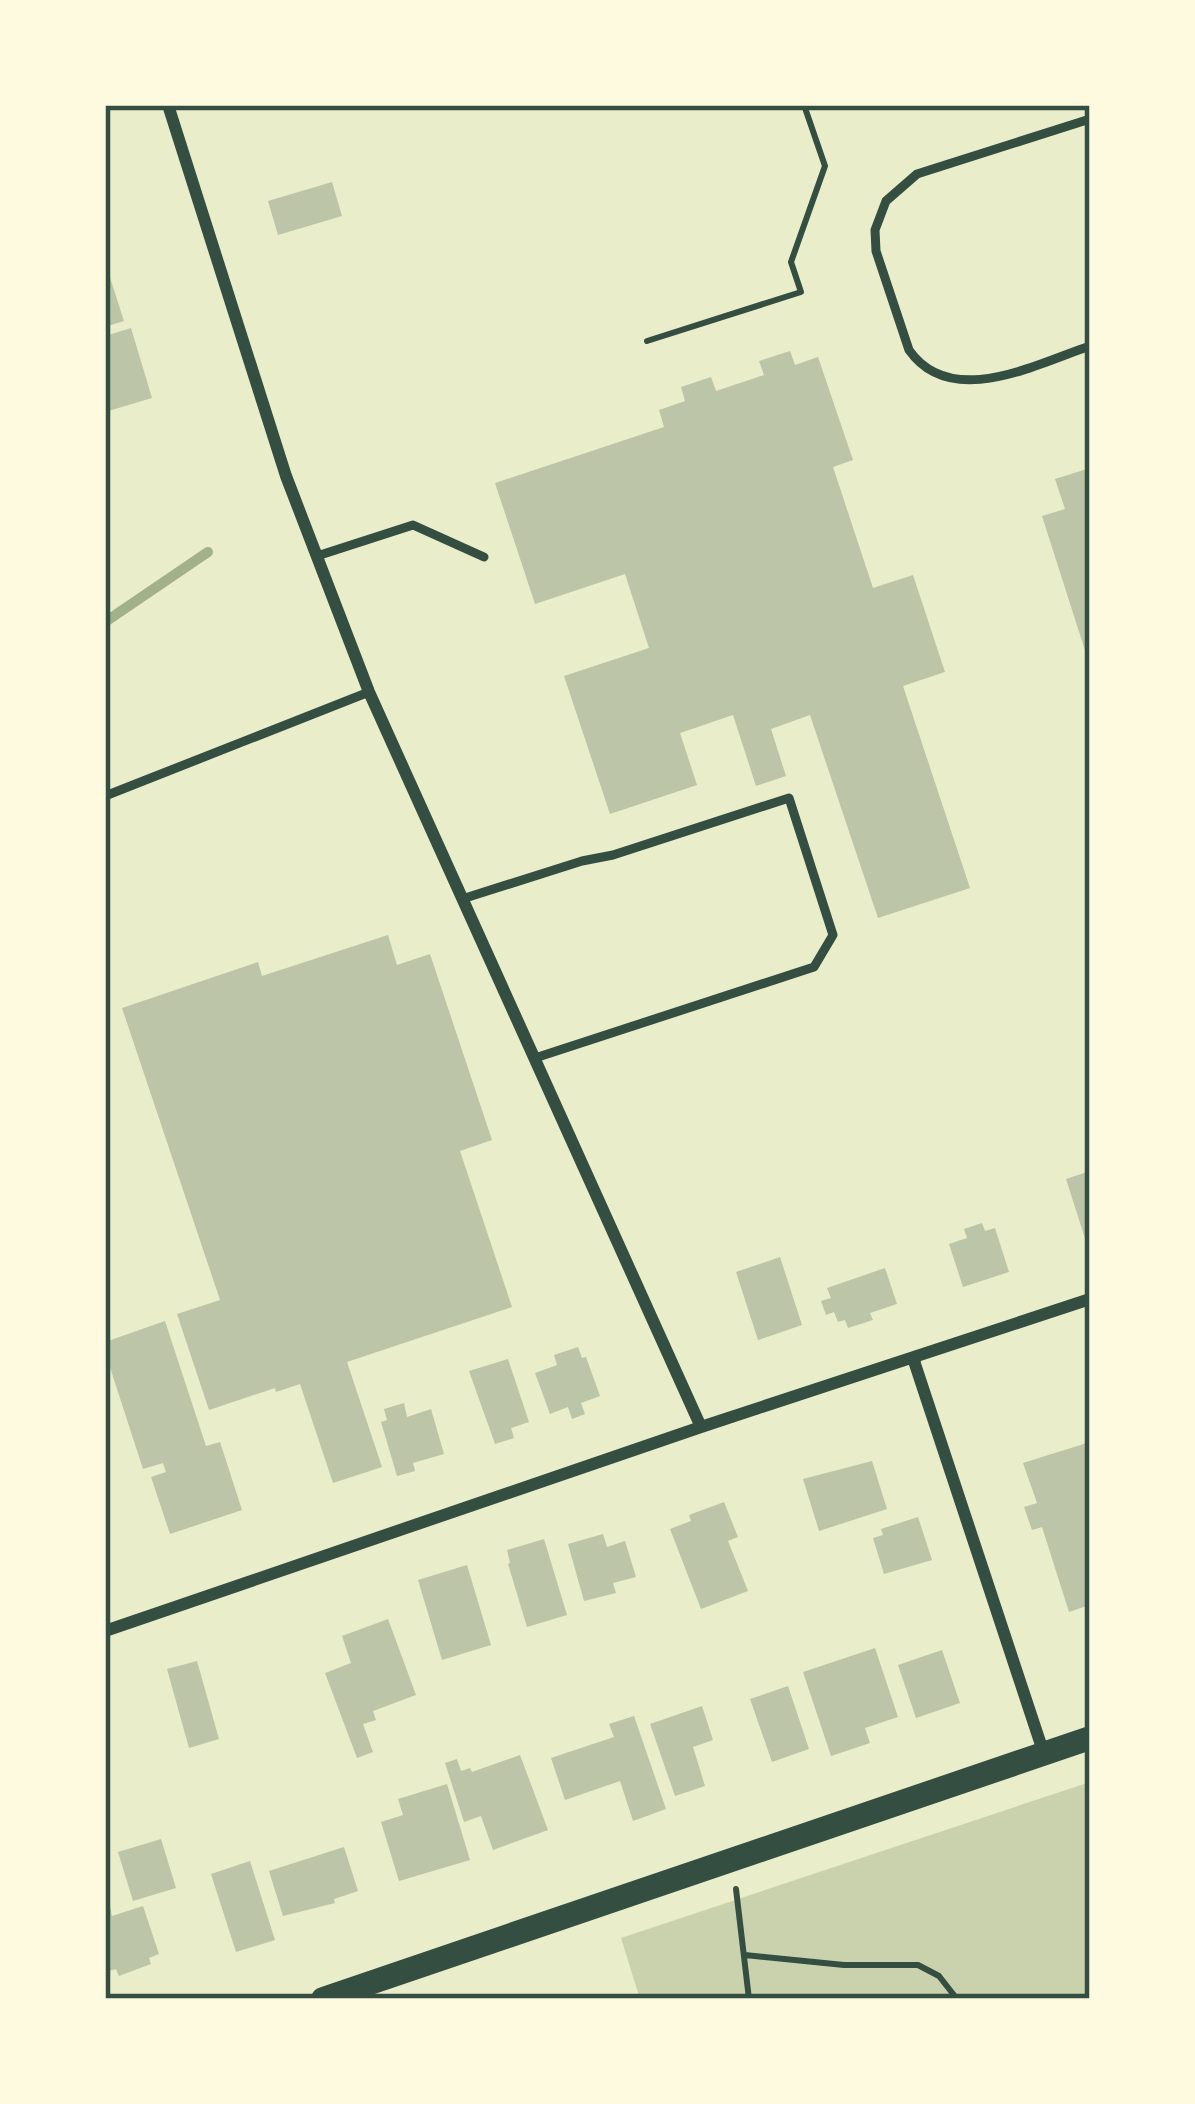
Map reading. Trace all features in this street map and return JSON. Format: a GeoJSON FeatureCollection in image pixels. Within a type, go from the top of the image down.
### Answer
{"type":"FeatureCollection","features":[{"type":"Feature","properties":{"kind":"main road"},"geometry":{"type":"LineString","coordinates":[[323,1999],[1090,1738]]}},
{"type":"Feature","properties":{"kind":"street"},"geometry":{"type":"LineString","coordinates":[[168,105],[285,472],[369,692],[701,1427]]}},
{"type":"Feature","properties":{"kind":"street"},"geometry":{"type":"LineString","coordinates":[[105,1631],[1090,1299]]}},
{"type":"Feature","properties":{"kind":"street"},"geometry":{"type":"LineString","coordinates":[[923,1353],[913,1358],[1044,1754]]}},
{"type":"Feature","properties":{"kind":"lane"},"geometry":{"type":"LineString","coordinates":[[1090,119],[917,175],[886,201],[875,230],[876,250],[909,350],[929,369],[957,380],[991,378],[1090,346]]}},
{"type":"Feature","properties":{"kind":"lane"},"geometry":{"type":"LineString","coordinates":[[317,556],[413,525],[484,557]]}},
{"type":"Feature","properties":{"kind":"lane"},"geometry":{"type":"LineString","coordinates":[[105,796],[369,692]]}},
{"type":"Feature","properties":{"kind":"lane"},"geometry":{"type":"LineString","coordinates":[[462,899],[789,798],[832,935],[814,967],[535,1058]]}},
{"type":"Feature","properties":{"kind":"path"},"geometry":{"type":"LineString","coordinates":[[647,341],[801,292],[791,262],[825,166],[804,105]]}},
{"type":"Feature","properties":{"kind":"path"},"geometry":{"type":"LineString","coordinates":[[732,1860],[749,1999]]}},
{"type":"Feature","properties":{"kind":"path"},"geometry":{"type":"LineString","coordinates":[[745,1955],[844,1965],[918,1966],[939,1976],[957,1999]]}},
{"type":"Feature","properties":{"kind":"green space"},"geometry":{"type":"Polygon","coordinates":[[[1090,1782],[1090,1999],[640,1999],[621,1938],[1090,1782]]]}},
{"type":"Feature","properties":{"kind":"building"},"geometry":{"type":"Polygon","coordinates":[[[332,182],[342,216],[278,235],[268,201],[332,182]]]}},
{"type":"Feature","properties":{"kind":"building"},"geometry":{"type":"Polygon","coordinates":[[[105,266],[124,321],[105,327],[105,266]]]}},
{"type":"Feature","properties":{"kind":"building"},"geometry":{"type":"Polygon","coordinates":[[[131,328],[152,398],[105,412],[105,336],[131,328]]]}},
{"type":"Feature","properties":{"kind":"building"},"geometry":{"type":"Polygon","coordinates":[[[790,351],[795,365],[818,357],[853,460],[833,467],[873,588],[913,575],[945,672],[903,686],[970,888],[878,918],[810,715],[771,729],[786,776],[756,786],[733,715],[680,733],[697,785],[610,814],[564,676],[649,648],[625,574],[535,604],[495,483],[664,427],[659,410],[685,401],[681,387],[711,377],[716,391],[764,375],[759,361],[790,351]]]}},
{"type":"Feature","properties":{"kind":"building"},"geometry":{"type":"Polygon","coordinates":[[[1090,468],[1089,663],[1042,516],[1065,509],[1055,479],[1090,468]]]}},
{"type":"Feature","properties":{"kind":"building"},"geometry":{"type":"Polygon","coordinates":[[[388,935],[397,965],[430,954],[492,1140],[460,1151],[512,1307],[347,1362],[382,1467],[333,1483],[300,1384],[209,1410],[177,1314],[220,1300],[122,1008],[258,962],[262,976],[388,935]]]}},
{"type":"Feature","properties":{"kind":"building"},"geometry":{"type":"Polygon","coordinates":[[[1090,1171],[1090,1251],[1089,1251],[1066,1179],[1090,1171]]]}},
{"type":"Feature","properties":{"kind":"building"},"geometry":{"type":"Polygon","coordinates":[[[982,1223],[985,1231],[995,1228],[1009,1272],[963,1287],[949,1244],[967,1238],[964,1229],[982,1223]]]}},
{"type":"Feature","properties":{"kind":"building"},"geometry":{"type":"Polygon","coordinates":[[[780,1257],[802,1325],[758,1340],[736,1272],[780,1257]]]}},
{"type":"Feature","properties":{"kind":"building"},"geometry":{"type":"Polygon","coordinates":[[[885,1268],[897,1304],[870,1313],[873,1320],[848,1328],[834,1312],[826,1315],[821,1301],[831,1298],[827,1288],[885,1268]]]}},
{"type":"Feature","properties":{"kind":"building"},"geometry":{"type":"Polygon","coordinates":[[[165,1321],[206,1446],[220,1442],[242,1510],[170,1534],[151,1477],[166,1472],[163,1463],[143,1469],[105,1352],[105,1342],[165,1321]]]}},
{"type":"Feature","properties":{"kind":"building"},"geometry":{"type":"Polygon","coordinates":[[[578,1347],[600,1396],[581,1403],[585,1414],[572,1419],[568,1407],[550,1414],[535,1373],[557,1365],[554,1355],[578,1347]]]}},
{"type":"Feature","properties":{"kind":"building"},"geometry":{"type":"Polygon","coordinates":[[[508,1359],[529,1422],[511,1428],[514,1438],[495,1444],[469,1371],[508,1359]]]}},
{"type":"Feature","properties":{"kind":"building"},"geometry":{"type":"Polygon","coordinates":[[[404,1403],[407,1417],[431,1409],[444,1454],[413,1463],[415,1471],[397,1476],[381,1422],[387,1420],[384,1409],[404,1403]]]}},
{"type":"Feature","properties":{"kind":"building"},"geometry":{"type":"Polygon","coordinates":[[[1090,1442],[1090,1605],[1069,1612],[1042,1527],[1032,1530],[1024,1507],[1037,1503],[1023,1463],[1090,1442]]]}},
{"type":"Feature","properties":{"kind":"building"},"geometry":{"type":"Polygon","coordinates":[[[872,1461],[887,1509],[819,1531],[803,1479],[872,1461]]]}},
{"type":"Feature","properties":{"kind":"building"},"geometry":{"type":"Polygon","coordinates":[[[724,1502],[738,1537],[728,1541],[748,1591],[701,1609],[670,1529],[691,1521],[689,1515],[724,1502]]]}},
{"type":"Feature","properties":{"kind":"building"},"geometry":{"type":"Polygon","coordinates":[[[918,1517],[932,1560],[884,1574],[873,1538],[883,1535],[881,1529],[918,1517]]]}},
{"type":"Feature","properties":{"kind":"building"},"geometry":{"type":"Polygon","coordinates":[[[603,1534],[607,1547],[625,1541],[636,1577],[613,1583],[616,1593],[584,1601],[568,1544],[603,1534]]]}},
{"type":"Feature","properties":{"kind":"building"},"geometry":{"type":"Polygon","coordinates":[[[544,1539],[567,1615],[527,1627],[507,1550],[544,1539]]]}},
{"type":"Feature","properties":{"kind":"building"},"geometry":{"type":"Polygon","coordinates":[[[467,1565],[491,1645],[442,1660],[418,1580],[467,1565]]]}},
{"type":"Feature","properties":{"kind":"building"},"geometry":{"type":"Polygon","coordinates":[[[388,1619],[416,1695],[373,1711],[376,1720],[363,1724],[373,1752],[357,1758],[325,1673],[351,1663],[342,1636],[388,1619]]]}},
{"type":"Feature","properties":{"kind":"building"},"geometry":{"type":"Polygon","coordinates":[[[875,1648],[898,1717],[865,1728],[870,1743],[831,1756],[803,1672],[875,1648]]]}},
{"type":"Feature","properties":{"kind":"building"},"geometry":{"type":"Polygon","coordinates":[[[942,1650],[960,1703],[916,1718],[898,1665],[942,1650]]]}},
{"type":"Feature","properties":{"kind":"building"},"geometry":{"type":"Polygon","coordinates":[[[197,1661],[219,1739],[189,1748],[167,1669],[197,1661]]]}},
{"type":"Feature","properties":{"kind":"building"},"geometry":{"type":"Polygon","coordinates":[[[788,1686],[809,1749],[772,1762],[750,1699],[788,1686]]]}},
{"type":"Feature","properties":{"kind":"building"},"geometry":{"type":"Polygon","coordinates":[[[702,1706],[713,1740],[693,1747],[705,1786],[675,1796],[650,1724],[702,1706]]]}},
{"type":"Feature","properties":{"kind":"building"},"geometry":{"type":"Polygon","coordinates":[[[634,1716],[666,1809],[633,1821],[620,1781],[565,1800],[551,1758],[614,1737],[609,1724],[634,1716]]]}},
{"type":"Feature","properties":{"kind":"building"},"geometry":{"type":"Polygon","coordinates":[[[520,1755],[548,1830],[493,1850],[481,1816],[464,1822],[445,1763],[457,1759],[461,1771],[470,1768],[472,1772],[520,1755]]]}},
{"type":"Feature","properties":{"kind":"building"},"geometry":{"type":"Polygon","coordinates":[[[447,1784],[470,1860],[399,1881],[381,1822],[403,1815],[398,1799],[447,1784]]]}},
{"type":"Feature","properties":{"kind":"building"},"geometry":{"type":"Polygon","coordinates":[[[161,1839],[176,1888],[133,1901],[118,1852],[161,1839]]]}},
{"type":"Feature","properties":{"kind":"building"},"geometry":{"type":"Polygon","coordinates":[[[344,1847],[358,1891],[334,1899],[335,1903],[283,1916],[269,1871],[344,1847]]]}},
{"type":"Feature","properties":{"kind":"building"},"geometry":{"type":"Polygon","coordinates":[[[250,1861],[275,1940],[236,1952],[211,1874],[250,1861]]]}},
{"type":"Feature","properties":{"kind":"building"},"geometry":{"type":"Polygon","coordinates":[[[143,1906],[159,1954],[149,1958],[151,1964],[119,1976],[116,1969],[105,1972],[105,1909],[110,1907],[112,1916],[143,1906]]]}},
{"type":"Feature","properties":{"kind":"waterway"},"geometry":{"type":"LineString","coordinates":[[105,622],[208,552]]}}]}
